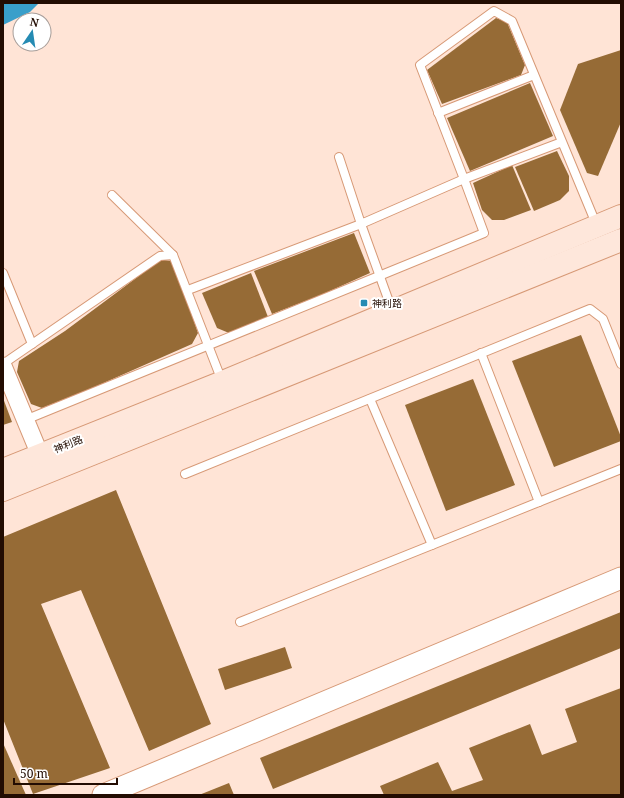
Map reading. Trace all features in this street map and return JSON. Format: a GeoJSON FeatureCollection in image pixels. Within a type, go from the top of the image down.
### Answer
{"type":"FeatureCollection","features":[{"type":"Feature","properties":{"kind":"main road","name":"神利路"},"geometry":{"type":"LineString","coordinates":[[3,470],[223,382],[392,310],[621,216]]}},
{"type":"Feature","properties":{"kind":"main road"},"geometry":{"type":"LineString","coordinates":[[3,490],[621,240]]}},
{"type":"Feature","properties":{"kind":"street"},"geometry":{"type":"LineString","coordinates":[[3,365],[40,455]]}},
{"type":"Feature","properties":{"kind":"street"},"geometry":{"type":"LineString","coordinates":[[103,795],[621,578]]}},
{"type":"Feature","properties":{"kind":"lane"},"geometry":{"type":"LineString","coordinates":[[26,420],[484,232],[420,65],[494,11],[512,21],[597,226]]}},
{"type":"Feature","properties":{"kind":"lane"},"geometry":{"type":"LineString","coordinates":[[438,113],[534,75]]}},
{"type":"Feature","properties":{"kind":"lane"},"geometry":{"type":"LineString","coordinates":[[188,290],[361,224],[464,179],[562,142]]}},
{"type":"Feature","properties":{"kind":"lane"},"geometry":{"type":"LineString","coordinates":[[339,157],[392,310]]}},
{"type":"Feature","properties":{"kind":"lane"},"geometry":{"type":"LineString","coordinates":[[112,195],[173,255],[223,382]]}},
{"type":"Feature","properties":{"kind":"lane"},"geometry":{"type":"LineString","coordinates":[[3,365],[160,256],[173,255]]}},
{"type":"Feature","properties":{"kind":"lane"},"geometry":{"type":"LineString","coordinates":[[3,273],[32,344]]}},
{"type":"Feature","properties":{"kind":"lane"},"geometry":{"type":"LineString","coordinates":[[185,474],[590,309],[604,319],[621,364]]}},
{"type":"Feature","properties":{"kind":"lane"},"geometry":{"type":"LineString","coordinates":[[481,353],[540,502]]}},
{"type":"Feature","properties":{"kind":"lane"},"geometry":{"type":"LineString","coordinates":[[370,399],[432,545]]}},
{"type":"Feature","properties":{"kind":"lane"},"geometry":{"type":"LineString","coordinates":[[240,622],[621,469]]}},
{"type":"Feature","properties":{"kind":"water"},"geometry":{"type":"Polygon","coordinates":[[[3,3],[39,3],[30,12],[12,12],[12,21],[3,25],[3,3]]]}},
{"type":"Feature","properties":{"kind":"building"},"geometry":{"type":"Polygon","coordinates":[[[496,18],[507,22],[525,65],[521,75],[442,104],[427,70],[496,18]]]}},
{"type":"Feature","properties":{"kind":"building"},"geometry":{"type":"Polygon","coordinates":[[[621,50],[621,122],[598,176],[587,173],[560,110],[578,64],[621,50]]]}},
{"type":"Feature","properties":{"kind":"building"},"geometry":{"type":"Polygon","coordinates":[[[530,83],[553,136],[470,171],[447,118],[530,83]]]}},
{"type":"Feature","properties":{"kind":"building"},"geometry":{"type":"Polygon","coordinates":[[[557,151],[569,176],[569,191],[560,200],[534,211],[515,167],[557,151]]]}},
{"type":"Feature","properties":{"kind":"building"},"geometry":{"type":"Polygon","coordinates":[[[512,165],[531,210],[504,220],[492,220],[482,210],[473,183],[512,165]]]}},
{"type":"Feature","properties":{"kind":"building"},"geometry":{"type":"Polygon","coordinates":[[[354,233],[370,273],[321,295],[272,314],[254,271],[354,233]]]}},
{"type":"Feature","properties":{"kind":"building"},"geometry":{"type":"Polygon","coordinates":[[[159,261],[171,261],[174,266],[198,333],[192,344],[90,389],[42,408],[31,404],[17,372],[19,361],[65,331],[159,261]]]}},
{"type":"Feature","properties":{"kind":"building"},"geometry":{"type":"Polygon","coordinates":[[[251,273],[268,317],[229,333],[217,328],[202,293],[251,273]]]}},
{"type":"Feature","properties":{"kind":"building"},"geometry":{"type":"Polygon","coordinates":[[[581,335],[621,437],[621,441],[554,467],[512,361],[581,335]]]}},
{"type":"Feature","properties":{"kind":"building"},"geometry":{"type":"Polygon","coordinates":[[[473,379],[515,485],[446,511],[405,405],[473,379]]]}},
{"type":"Feature","properties":{"kind":"building"},"geometry":{"type":"Polygon","coordinates":[[[3,398],[12,422],[3,425],[3,398]]]}},
{"type":"Feature","properties":{"kind":"building"},"geometry":{"type":"Polygon","coordinates":[[[116,490],[211,724],[149,751],[81,590],[41,604],[110,768],[33,794],[3,719],[3,537],[116,490]]]}},
{"type":"Feature","properties":{"kind":"building"},"geometry":{"type":"Polygon","coordinates":[[[621,612],[621,648],[273,789],[260,758],[621,612]]]}},
{"type":"Feature","properties":{"kind":"building"},"geometry":{"type":"Polygon","coordinates":[[[285,647],[292,668],[225,690],[218,669],[285,647]]]}},
{"type":"Feature","properties":{"kind":"building"},"geometry":{"type":"Polygon","coordinates":[[[621,688],[621,795],[384,795],[380,786],[438,762],[452,791],[483,780],[469,748],[530,724],[542,755],[577,742],[565,709],[621,688]]]}},
{"type":"Feature","properties":{"kind":"building"},"geometry":{"type":"Polygon","coordinates":[[[3,743],[26,795],[3,795],[3,743]]]}},
{"type":"Feature","properties":{"kind":"building"},"geometry":{"type":"Polygon","coordinates":[[[229,783],[234,795],[199,795],[229,783]]]}},
{"type":"Feature","properties":{"kind":"place","name":"神利路"},"geometry":{"type":"Point","coordinates":[364,303]}}]}
